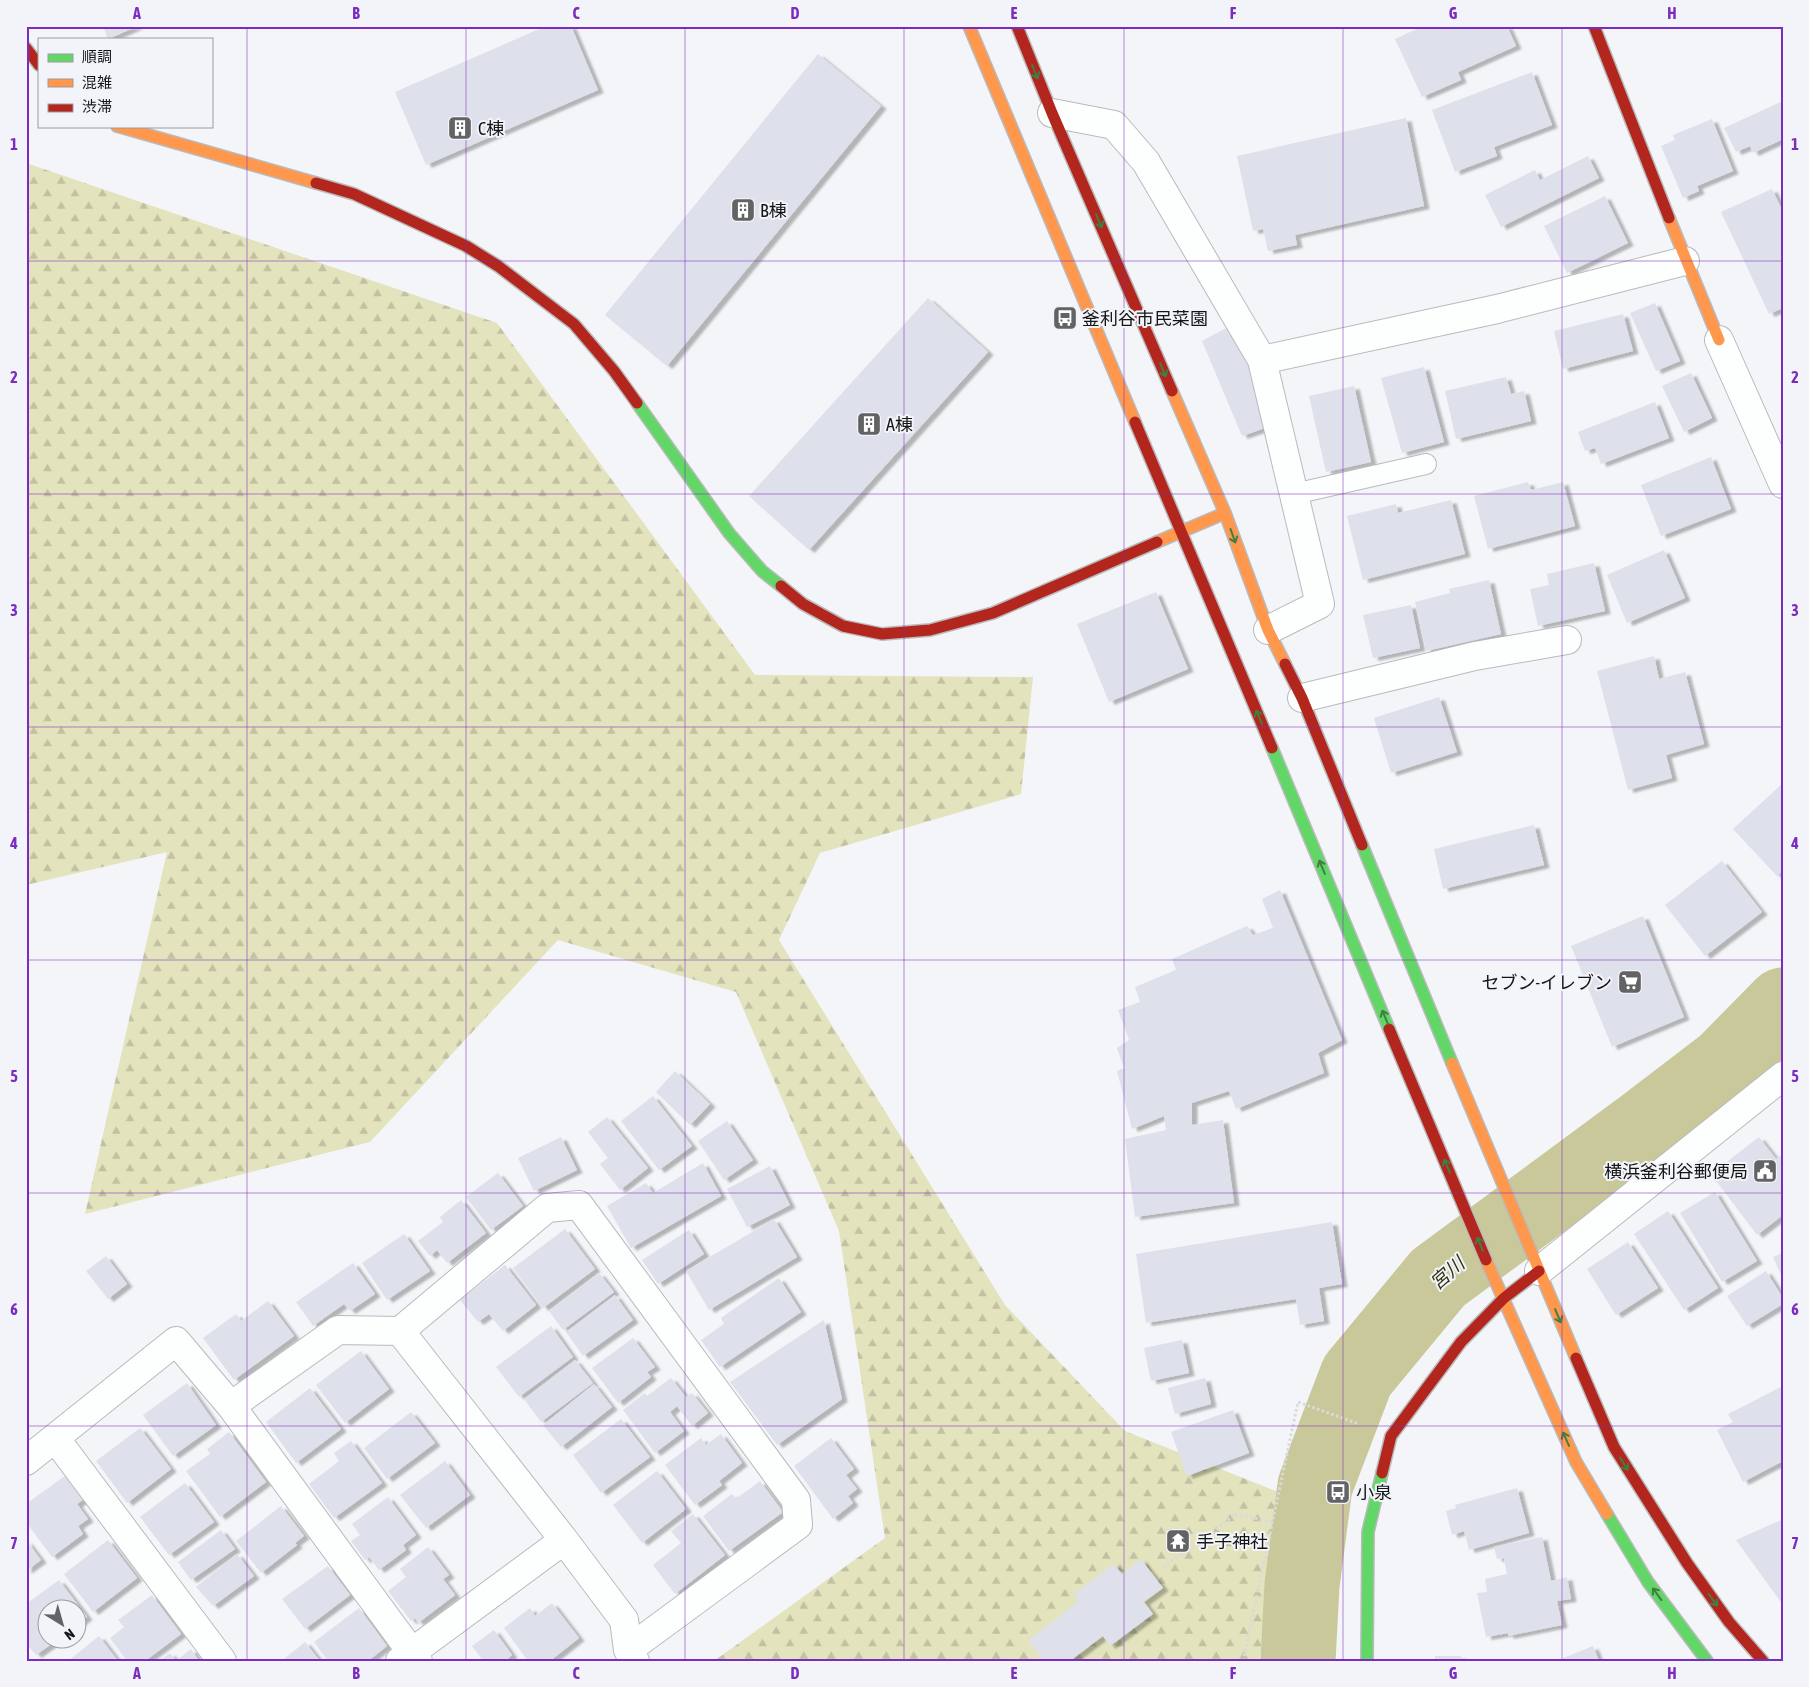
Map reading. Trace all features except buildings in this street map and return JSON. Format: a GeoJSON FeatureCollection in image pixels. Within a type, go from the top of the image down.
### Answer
{"type":"FeatureCollection","features":[{"type":"Feature","properties":{"kind":"street"},"geometry":{"type":"LineString","coordinates":[[969,26],[1493,1276],[1576,1462],[1648,1582],[1707,1661]]}},
{"type":"Feature","properties":{"kind":"street"},"geometry":{"type":"LineString","coordinates":[[1017,26],[1052,112],[1225,513],[1268,630],[1302,698],[1502,1184],[1614,1447],[1687,1563],[1729,1622],[1763,1661]]}},
{"type":"Feature","properties":{"kind":"street"},"geometry":{"type":"LineString","coordinates":[[1594,26],[1685,261],[1783,484]]}},
{"type":"Feature","properties":{"kind":"street"},"geometry":{"type":"LineString","coordinates":[[26,48],[38,64]]}},
{"type":"Feature","properties":{"kind":"street"},"geometry":{"type":"LineString","coordinates":[[1052,112],[1114,125],[1146,162],[1262,360],[1320,604],[1268,630]]}},
{"type":"Feature","properties":{"kind":"street"},"geometry":{"type":"LineString","coordinates":[[125,128],[354,194],[466,246],[498,266],[574,324],[614,371],[729,533],[762,571],[803,604],[843,626],[882,634],[930,630],[993,613],[1225,513]]}},
{"type":"Feature","properties":{"kind":"street"},"geometry":{"type":"LineString","coordinates":[[1262,360],[1496,309],[1685,261]]}},
{"type":"Feature","properties":{"kind":"street"},"geometry":{"type":"LineString","coordinates":[[1302,698],[1474,656],[1567,640]]}},
{"type":"Feature","properties":{"kind":"street"},"geometry":{"type":"LineString","coordinates":[[1367,1661],[1368,1532],[1391,1436],[1462,1342],[1504,1298],[1534,1260],[1783,1076]]}},
{"type":"Feature","properties":{"kind":"street"},"geometry":{"type":"LineString","coordinates":[[232,1406],[338,1330],[400,1331],[547,1208],[579,1205],[796,1500],[798,1525],[632,1656],[624,1620],[564,1540],[400,1331]]}},
{"type":"Feature","properties":{"kind":"street"},"geometry":{"type":"LineString","coordinates":[[26,1461],[176,1341],[232,1406],[410,1658],[564,1540]]}},
{"type":"Feature","properties":{"kind":"street"},"geometry":{"type":"LineString","coordinates":[[56,1438],[222,1661]]}},
{"type":"Feature","properties":{"kind":"lane"},"geometry":{"type":"LineString","coordinates":[[1294,494],[1426,464]]}},
{"type":"Feature","properties":{"kind":"path"},"geometry":{"type":"LineString","coordinates":[[1243,1661],[1298,1402],[1361,1425]]}},
{"type":"Feature","properties":{"kind":"path"},"geometry":{"type":"LineString","coordinates":[[1163,1567],[1206,1538],[1235,1514],[1273,1522]]}},
{"type":"Feature","properties":{"kind":"green space"},"geometry":{"type":"Polygon","coordinates":[[[26,163],[497,323],[755,675],[1033,677],[1021,794],[820,853],[779,940],[1005,1305],[1125,1431],[1278,1492],[1260,1661],[714,1661],[885,1538],[839,1231],[736,992],[558,940],[370,1142],[85,1214],[167,852],[26,885],[26,163]]]}},
{"type":"Feature","properties":{"kind":"waterway","name":"宮川"},"geometry":{"type":"LineString","coordinates":[[1298,1661],[1302,1585],[1315,1486],[1357,1376],[1438,1278],[1725,1064],[1783,1005]]}},
{"type":"Feature","properties":{"kind":"traffic: fast"},"geometry":{"type":"LineString","coordinates":[[637,403],[729,533],[762,571],[781,586]]}},
{"type":"Feature","properties":{"kind":"traffic: fast"},"geometry":{"type":"LineString","coordinates":[[1272,748],[1389,1029]]}},
{"type":"Feature","properties":{"kind":"traffic: fast"},"geometry":{"type":"LineString","coordinates":[[1362,845],[1452,1063]]}},
{"type":"Feature","properties":{"kind":"traffic: fast"},"geometry":{"type":"LineString","coordinates":[[1367,1661],[1368,1532],[1382,1473]]}},
{"type":"Feature","properties":{"kind":"traffic: fast"},"geometry":{"type":"LineString","coordinates":[[1607,1514],[1648,1582],[1707,1661]]}},
{"type":"Feature","properties":{"kind":"traffic: slow"},"geometry":{"type":"LineString","coordinates":[[969,26],[1135,422]]}},
{"type":"Feature","properties":{"kind":"traffic: slow"},"geometry":{"type":"LineString","coordinates":[[124,128],[316,183]]}},
{"type":"Feature","properties":{"kind":"traffic: slow"},"geometry":{"type":"LineString","coordinates":[[1669,218],[1719,340]]}},
{"type":"Feature","properties":{"kind":"traffic: slow"},"geometry":{"type":"LineString","coordinates":[[1172,391],[1225,513],[1268,630],[1285,664]]}},
{"type":"Feature","properties":{"kind":"traffic: slow"},"geometry":{"type":"LineString","coordinates":[[1157,542],[1225,513]]}},
{"type":"Feature","properties":{"kind":"traffic: slow"},"geometry":{"type":"LineString","coordinates":[[1452,1063],[1576,1358]]}},
{"type":"Feature","properties":{"kind":"traffic: slow"},"geometry":{"type":"LineString","coordinates":[[1486,1260],[1576,1462],[1607,1514]]}},
{"type":"Feature","properties":{"kind":"traffic: jam"},"geometry":{"type":"LineString","coordinates":[[1017,26],[1052,113],[1172,391]]}},
{"type":"Feature","properties":{"kind":"traffic: jam"},"geometry":{"type":"LineString","coordinates":[[1594,26],[1669,218]]}},
{"type":"Feature","properties":{"kind":"traffic: jam"},"geometry":{"type":"LineString","coordinates":[[26,48],[38,64]]}},
{"type":"Feature","properties":{"kind":"traffic: jam"},"geometry":{"type":"LineString","coordinates":[[316,183],[354,194],[466,246],[498,266],[574,324],[614,371],[637,403]]}},
{"type":"Feature","properties":{"kind":"traffic: jam"},"geometry":{"type":"LineString","coordinates":[[1135,422],[1272,748]]}},
{"type":"Feature","properties":{"kind":"traffic: jam"},"geometry":{"type":"LineString","coordinates":[[781,586],[803,604],[843,626],[882,634],[930,630],[993,613],[1157,542]]}},
{"type":"Feature","properties":{"kind":"traffic: jam"},"geometry":{"type":"LineString","coordinates":[[1285,664],[1302,698],[1362,845]]}},
{"type":"Feature","properties":{"kind":"traffic: jam"},"geometry":{"type":"LineString","coordinates":[[1389,1029],[1486,1260]]}},
{"type":"Feature","properties":{"kind":"traffic: jam"},"geometry":{"type":"LineString","coordinates":[[1382,1473],[1391,1436],[1461,1342],[1504,1298],[1539,1271]]}},
{"type":"Feature","properties":{"kind":"traffic: jam"},"geometry":{"type":"LineString","coordinates":[[1576,1358],[1614,1447],[1687,1563],[1729,1622],[1763,1661]]}},
{"type":"Feature","properties":{"kind":"place","name":"C棟"},"geometry":{"type":"Point","coordinates":[460,128]}},
{"type":"Feature","properties":{"kind":"place","name":"B棟"},"geometry":{"type":"Point","coordinates":[743,210]}},
{"type":"Feature","properties":{"kind":"place","name":"釜利谷市民菜園"},"geometry":{"type":"Point","coordinates":[1065,318]}},
{"type":"Feature","properties":{"kind":"place","name":"A棟"},"geometry":{"type":"Point","coordinates":[869,424]}},
{"type":"Feature","properties":{"kind":"place","name":"セブン-イレブン"},"geometry":{"type":"Point","coordinates":[1630,982]}},
{"type":"Feature","properties":{"kind":"place","name":"横浜釜利谷郵便局"},"geometry":{"type":"Point","coordinates":[1765,1171]}},
{"type":"Feature","properties":{"kind":"place","name":"小泉"},"geometry":{"type":"Point","coordinates":[1338,1492]}},
{"type":"Feature","properties":{"kind":"place","name":"手子神社"},"geometry":{"type":"Point","coordinates":[1178,1541]}}]}
